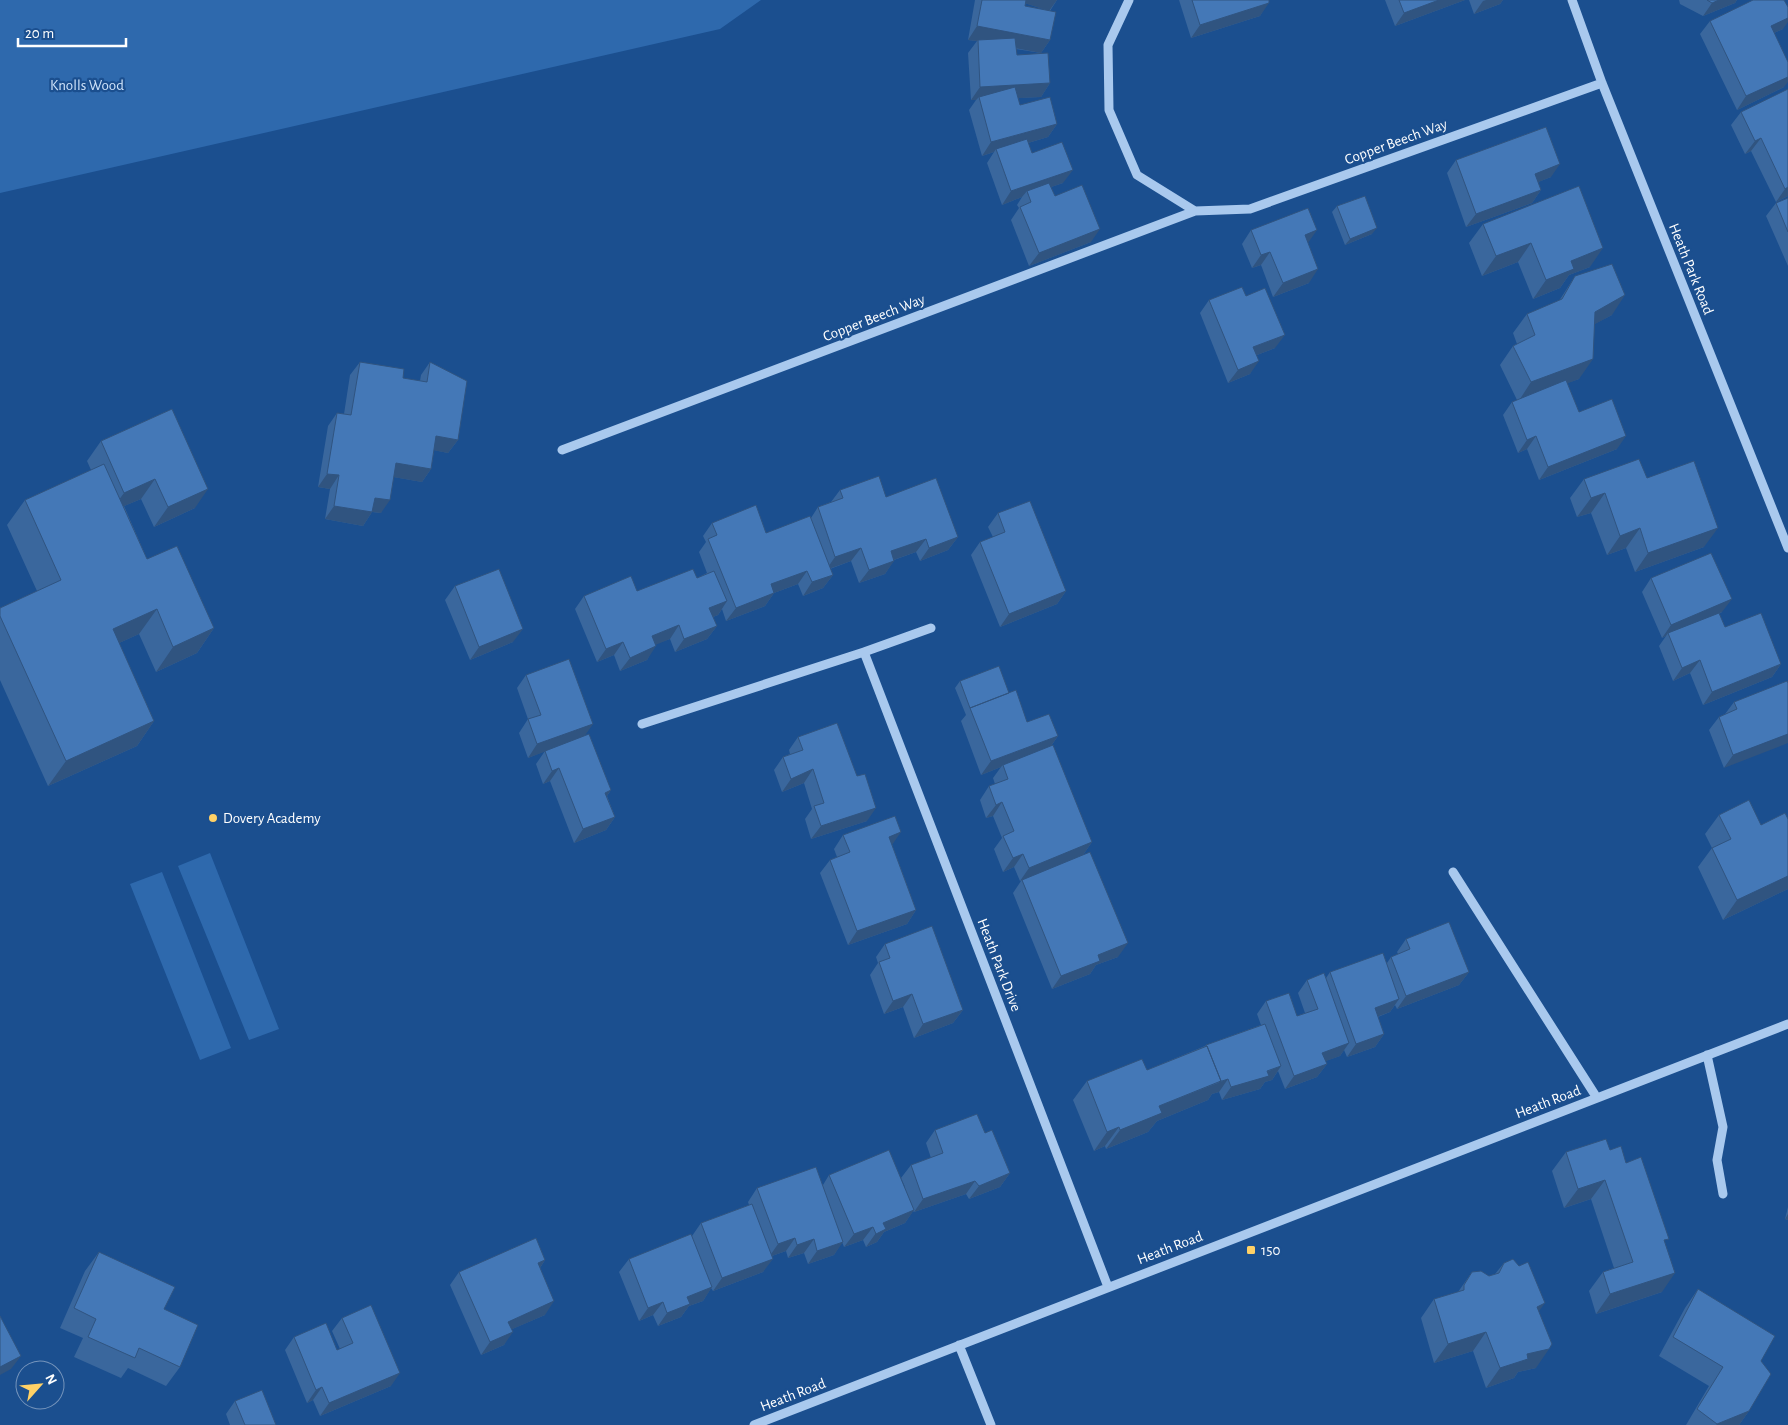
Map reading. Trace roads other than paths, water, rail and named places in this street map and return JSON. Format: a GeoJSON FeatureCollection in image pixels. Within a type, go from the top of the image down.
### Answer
{"type":"FeatureCollection","features":[{"type":"Feature","properties":{"kind":"street"},"geometry":{"type":"LineString","coordinates":[[1129,0],[1108,45],[1109,110],[1137,174],[1195,211]]}},
{"type":"Feature","properties":{"kind":"street","name":"Heath Park Road"},"geometry":{"type":"LineString","coordinates":[[1572,0],[1602,83],[1788,548]]}},
{"type":"Feature","properties":{"kind":"street","name":"Copper Beech Way"},"geometry":{"type":"LineString","coordinates":[[562,450],[1195,211],[1250,209],[1602,83]]}},
{"type":"Feature","properties":{"kind":"street"},"geometry":{"type":"LineString","coordinates":[[642,724],[932,628]]}},
{"type":"Feature","properties":{"kind":"street","name":"Heath Park Drive"},"geometry":{"type":"LineString","coordinates":[[864,652],[1108,1287]]}},
{"type":"Feature","properties":{"kind":"street","name":"Heath Road"},"geometry":{"type":"LineString","coordinates":[[1453,872],[1597,1098]]}},
{"type":"Feature","properties":{"kind":"street","name":"Heath Road"},"geometry":{"type":"LineString","coordinates":[[754,1425],[1788,1024]]}},
{"type":"Feature","properties":{"kind":"street"},"geometry":{"type":"LineString","coordinates":[[1707,1055],[1723,1127],[1718,1160],[1723,1194]]}},
{"type":"Feature","properties":{"kind":"street"},"geometry":{"type":"LineString","coordinates":[[958,1345],[991,1425]]}},
{"type":"Feature","properties":{"kind":"place","name":"Dovery Academy"},"geometry":{"type":"Point","coordinates":[213,818]}},
{"type":"Feature","properties":{"kind":"place","name":"150"},"geometry":{"type":"Point","coordinates":[1251,1250]}},
{"type":"Feature","properties":{"kind":"park label","name":"Knolls Wood"},"geometry":{"type":"Point","coordinates":[87,85]}}]}
